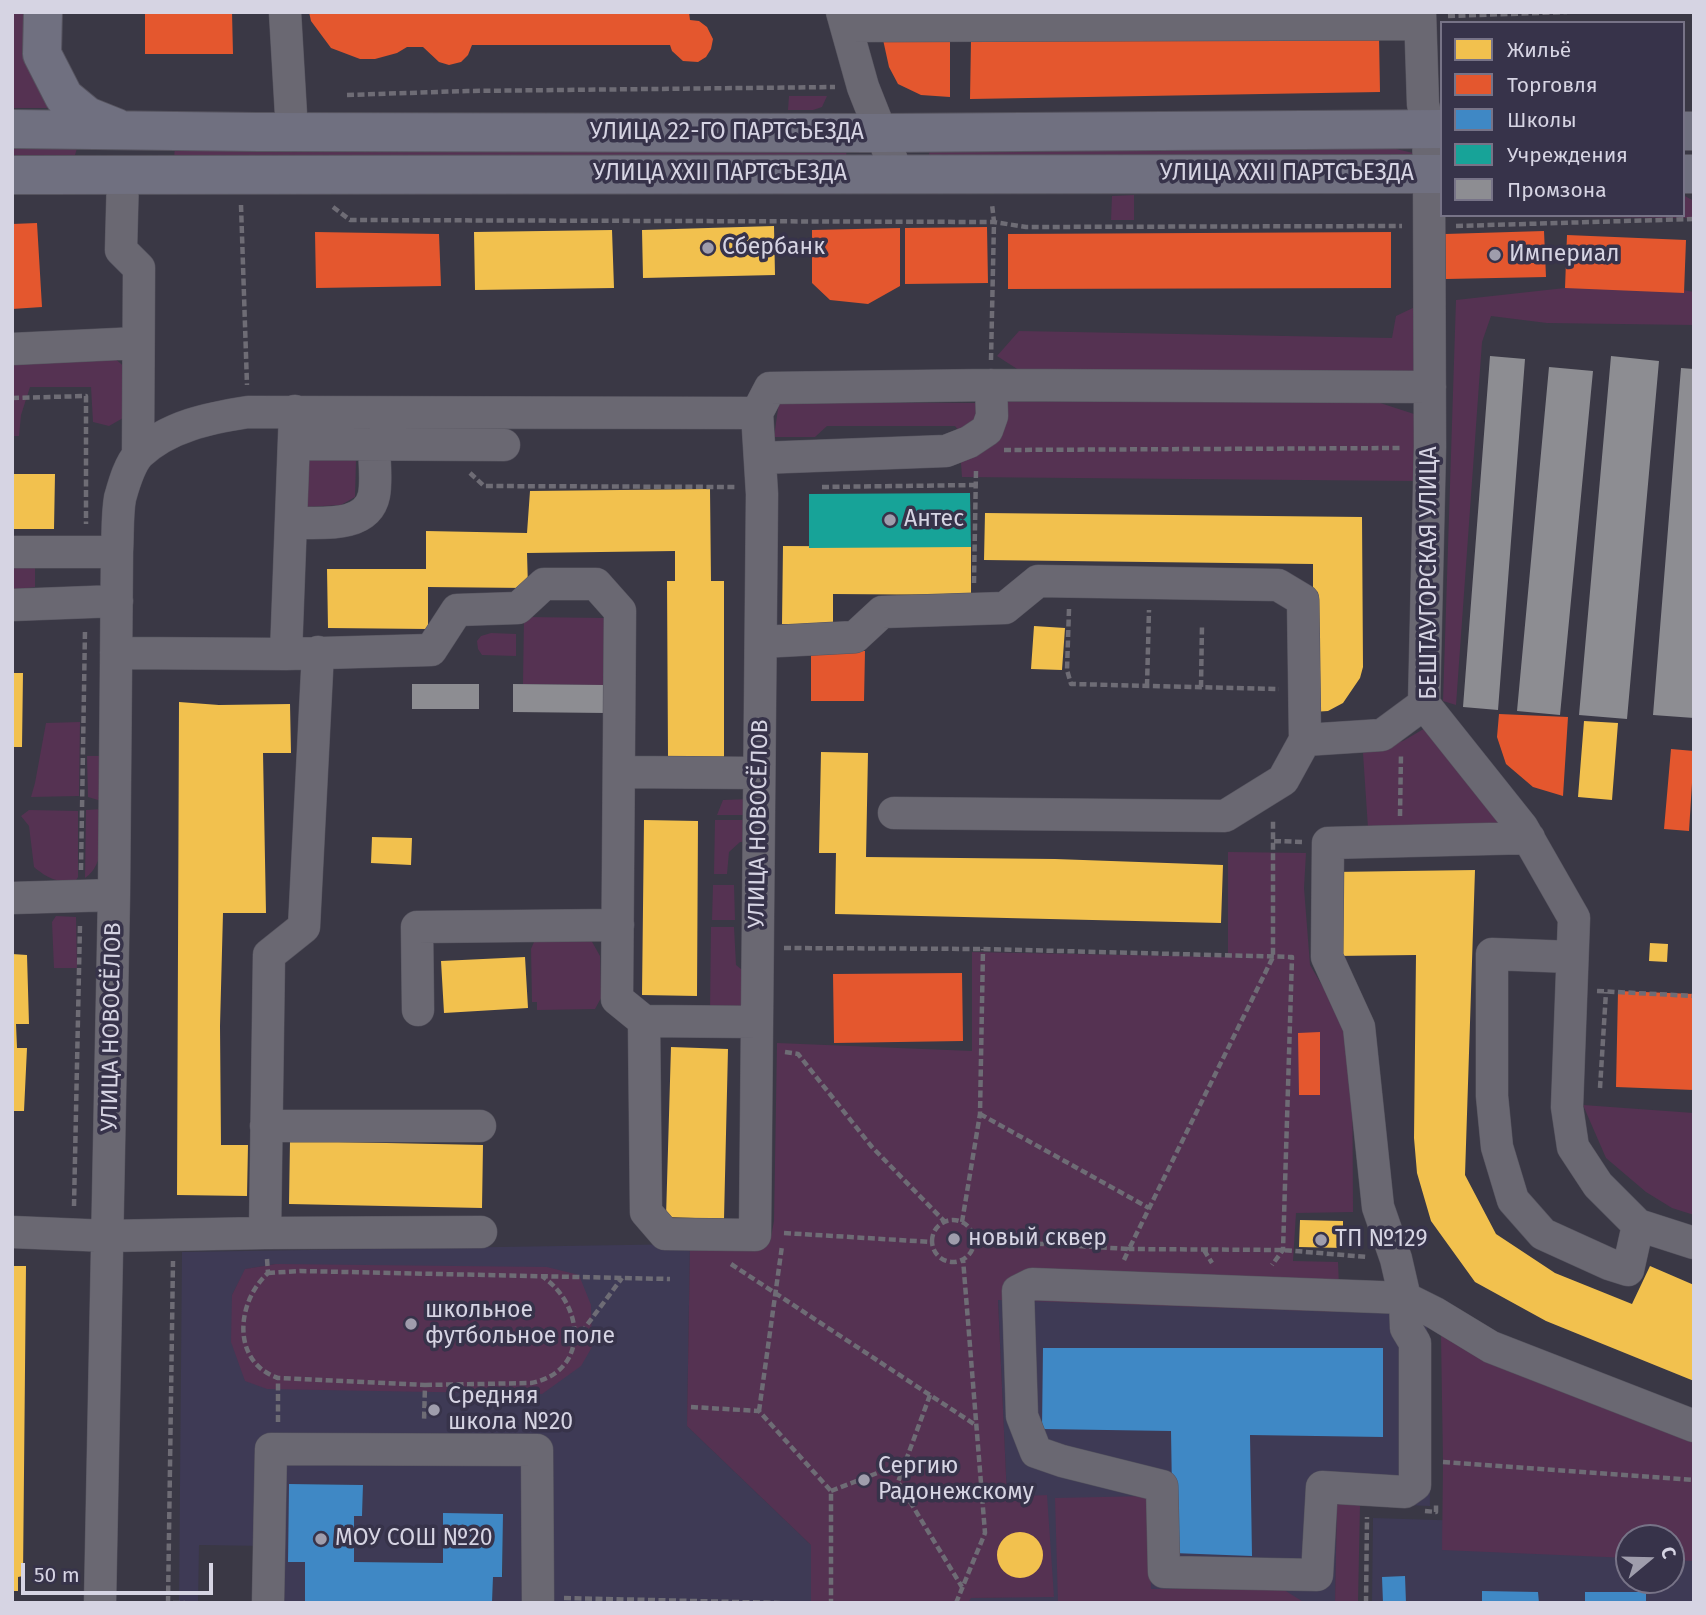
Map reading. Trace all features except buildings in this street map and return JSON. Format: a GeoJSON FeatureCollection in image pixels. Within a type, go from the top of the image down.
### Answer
{"type":"FeatureCollection","features":[{"type":"Feature","properties":{"kind":"main road"},"geometry":{"type":"LineString","coordinates":[[43,12],[42,54],[64,97],[87,116],[122,130],[123,175]]}},
{"type":"Feature","properties":{"kind":"main road","name":"УЛИЦА 22-ГО ПАРТСЪЕЗДА"},"geometry":{"type":"LineString","coordinates":[[12,129],[881,133],[1435,129]]}},
{"type":"Feature","properties":{"kind":"main road","name":"УЛИЦА XXII ПАРТСЪЕЗДА"},"geometry":{"type":"LineString","coordinates":[[12,175],[1435,174]]}},
{"type":"Feature","properties":{"kind":"street"},"geometry":{"type":"LineString","coordinates":[[285,12],[292,132]]}},
{"type":"Feature","properties":{"kind":"street"},"geometry":{"type":"LineString","coordinates":[[897,173],[863,87],[844,19],[1420,18]]}},
{"type":"Feature","properties":{"kind":"street","name":"БЕШТАУГОРСКАЯ УЛИЦА"},"geometry":{"type":"LineString","coordinates":[[1420,18],[1423,104],[1435,129],[1435,174],[1429,227],[1430,447],[1424,704],[1522,827],[1574,918],[1567,1107],[1573,1147],[1598,1185],[1638,1225],[1694,1243]]}},
{"type":"Feature","properties":{"kind":"street"},"geometry":{"type":"LineString","coordinates":[[123,175],[121,250],[139,268],[138,455]]}},
{"type":"Feature","properties":{"kind":"street"},"geometry":{"type":"LineString","coordinates":[[12,349],[138,343]]}},
{"type":"Feature","properties":{"kind":"street"},"geometry":{"type":"LineString","coordinates":[[138,455],[168,433],[197,422],[248,412],[757,413],[770,388],[991,385],[1430,387]]}},
{"type":"Feature","properties":{"kind":"street"},"geometry":{"type":"LineString","coordinates":[[761,472],[946,452],[988,430],[992,416],[991,385]]}},
{"type":"Feature","properties":{"kind":"street"},"geometry":{"type":"LineString","coordinates":[[286,654],[295,411]]}},
{"type":"Feature","properties":{"kind":"street","name":"УЛИЦА НОВОСЁЛОВ"},"geometry":{"type":"LineString","coordinates":[[757,413],[761,472],[757,1022],[774,1237]]}},
{"type":"Feature","properties":{"kind":"street"},"geometry":{"type":"LineString","coordinates":[[293,444],[504,445]]}},
{"type":"Feature","properties":{"kind":"street"},"geometry":{"type":"LineString","coordinates":[[291,523],[346,521],[362,514],[374,497],[374,444]]}},
{"type":"Feature","properties":{"kind":"street","name":"УЛИЦА НОВОСЁЛОВ"},"geometry":{"type":"LineString","coordinates":[[100,1603],[117,601],[102,552],[126,479],[138,455]]}},
{"type":"Feature","properties":{"kind":"street"},"geometry":{"type":"LineString","coordinates":[[12,552],[102,552]]}},
{"type":"Feature","properties":{"kind":"street"},"geometry":{"type":"LineString","coordinates":[[761,642],[855,637],[882,612],[1005,608],[1038,581],[1278,585],[1303,600],[1305,740],[1283,780],[1225,816],[894,813]]}},
{"type":"Feature","properties":{"kind":"street"},"geometry":{"type":"LineString","coordinates":[[116,653],[286,654],[431,650],[457,610],[517,608],[544,584],[596,584],[620,611],[617,999],[644,1021],[757,1022]]}},
{"type":"Feature","properties":{"kind":"street"},"geometry":{"type":"LineString","coordinates":[[12,605],[117,601]]}},
{"type":"Feature","properties":{"kind":"street"},"geometry":{"type":"LineString","coordinates":[[265,1233],[269,955],[304,927],[318,652]]}},
{"type":"Feature","properties":{"kind":"street"},"geometry":{"type":"LineString","coordinates":[[1305,740],[1382,735],[1424,704]]}},
{"type":"Feature","properties":{"kind":"street"},"geometry":{"type":"LineString","coordinates":[[620,772],[760,773]]}},
{"type":"Feature","properties":{"kind":"street"},"geometry":{"type":"LineString","coordinates":[[1529,838],[1328,843],[1327,957],[1359,1027],[1378,1207],[1396,1259],[1405,1298],[1406,1328],[1415,1343],[1415,1485],[1405,1492],[1322,1487],[1316,1589],[1164,1572],[1162,1486],[1036,1452],[1022,1416],[1018,1291],[1031,1283],[1405,1298],[1491,1347],[1694,1426]]}},
{"type":"Feature","properties":{"kind":"street"},"geometry":{"type":"LineString","coordinates":[[12,898],[114,895]]}},
{"type":"Feature","properties":{"kind":"street"},"geometry":{"type":"LineString","coordinates":[[418,1010],[417,927],[618,925]]}},
{"type":"Feature","properties":{"kind":"street"},"geometry":{"type":"LineString","coordinates":[[1572,957],[1492,954],[1492,1096],[1497,1147],[1513,1200],[1543,1234],[1628,1270],[1638,1225]]}},
{"type":"Feature","properties":{"kind":"street"},"geometry":{"type":"LineString","coordinates":[[644,1021],[646,1212],[664,1234],[774,1237]]}},
{"type":"Feature","properties":{"kind":"street"},"geometry":{"type":"LineString","coordinates":[[267,1126],[480,1126]]}},
{"type":"Feature","properties":{"kind":"street"},"geometry":{"type":"LineString","coordinates":[[12,1232],[108,1236],[481,1232]]}},
{"type":"Feature","properties":{"kind":"street"},"geometry":{"type":"LineString","coordinates":[[268,1603],[271,1449],[537,1450],[538,1600]]}},
{"type":"Feature","properties":{"kind":"path"},"geometry":{"type":"LineString","coordinates":[[241,200],[248,412]]}},
{"type":"Feature","properties":{"kind":"path"},"geometry":{"type":"LineString","coordinates":[[350,220],[994,222],[1026,227],[1429,227],[1694,219]]}},
{"type":"Feature","properties":{"kind":"path"},"geometry":{"type":"LineString","coordinates":[[991,385],[994,222]]}},
{"type":"Feature","properties":{"kind":"path"},"geometry":{"type":"LineString","coordinates":[[12,398],[86,396],[102,552]]}},
{"type":"Feature","properties":{"kind":"path"},"geometry":{"type":"LineString","coordinates":[[990,450],[1430,447]]}},
{"type":"Feature","properties":{"kind":"path"},"geometry":{"type":"LineString","coordinates":[[974,609],[976,462]]}},
{"type":"Feature","properties":{"kind":"path"},"geometry":{"type":"LineString","coordinates":[[484,486],[761,472]]}},
{"type":"Feature","properties":{"kind":"path"},"geometry":{"type":"LineString","coordinates":[[814,487],[976,485]]}},
{"type":"Feature","properties":{"kind":"path"},"geometry":{"type":"LineString","coordinates":[[74,1217],[86,603]]}},
{"type":"Feature","properties":{"kind":"path"},"geometry":{"type":"LineString","coordinates":[[1147,686],[1150,608]]}},
{"type":"Feature","properties":{"kind":"path"},"geometry":{"type":"LineString","coordinates":[[1069,609],[1067,670],[1071,684],[1304,689]]}},
{"type":"Feature","properties":{"kind":"path"},"geometry":{"type":"LineString","coordinates":[[1201,687],[1202,625]]}},
{"type":"Feature","properties":{"kind":"path"},"geometry":{"type":"LineString","coordinates":[[1111,1287],[1273,957],[1271,787]]}},
{"type":"Feature","properties":{"kind":"path"},"geometry":{"type":"LineString","coordinates":[[783,948],[983,949],[1292,957],[1283,1250]]}},
{"type":"Feature","properties":{"kind":"path"},"geometry":{"type":"LineString","coordinates":[[962,1222],[981,1114],[983,949]]}},
{"type":"Feature","properties":{"kind":"path"},"geometry":{"type":"LineString","coordinates":[[1571,990],[1694,996]]}},
{"type":"Feature","properties":{"kind":"path"},"geometry":{"type":"LineString","coordinates":[[1600,1088],[1606,992]]}},
{"type":"Feature","properties":{"kind":"path"},"geometry":{"type":"LineString","coordinates":[[784,1052],[798,1054],[872,1147],[945,1222]]}},
{"type":"Feature","properties":{"kind":"path"},"geometry":{"type":"LineString","coordinates":[[981,1114],[1149,1208]]}},
{"type":"Feature","properties":{"kind":"path"},"geometry":{"type":"LineString","coordinates":[[945,1222],[962,1222],[971,1230],[974,1240],[971,1251],[957,1261],[943,1259],[934,1249],[932,1242],[936,1230],[945,1222]]}},
{"type":"Feature","properties":{"kind":"path"},"geometry":{"type":"LineString","coordinates":[[265,1233],[268,1273]]}},
{"type":"Feature","properties":{"kind":"path"},"geometry":{"type":"LineString","coordinates":[[759,1411],[774,1292],[774,1237],[932,1242]]}},
{"type":"Feature","properties":{"kind":"path"},"geometry":{"type":"LineString","coordinates":[[974,1240],[1129,1250],[1283,1250],[1396,1259]]}},
{"type":"Feature","properties":{"kind":"path"},"geometry":{"type":"LineString","coordinates":[[173,1259],[170,1603],[185,1603]]}},
{"type":"Feature","properties":{"kind":"path"},"geometry":{"type":"LineString","coordinates":[[956,1603],[985,1533],[963,1259]]}},
{"type":"Feature","properties":{"kind":"path"},"geometry":{"type":"LineString","coordinates":[[729,1263],[977,1426]]}},
{"type":"Feature","properties":{"kind":"path"},"geometry":{"type":"LineString","coordinates":[[623,1278],[575,1341],[559,1372],[544,1381],[531,1383],[425,1384],[278,1378],[264,1373],[250,1356],[243,1326],[246,1305],[259,1281],[268,1273],[300,1271],[670,1279]]}},
{"type":"Feature","properties":{"kind":"path"},"geometry":{"type":"LineString","coordinates":[[542,1276],[556,1286],[571,1309],[575,1323],[575,1341]]}},
{"type":"Feature","properties":{"kind":"path"},"geometry":{"type":"LineString","coordinates":[[277,1449],[278,1378]]}},
{"type":"Feature","properties":{"kind":"path"},"geometry":{"type":"LineString","coordinates":[[423,1449],[425,1384]]}},
{"type":"Feature","properties":{"kind":"path"},"geometry":{"type":"LineString","coordinates":[[930,1395],[898,1482],[962,1587]]}},
{"type":"Feature","properties":{"kind":"path"},"geometry":{"type":"LineString","coordinates":[[691,1406],[759,1411],[831,1491],[831,1603]]}},
{"type":"Feature","properties":{"kind":"path"},"geometry":{"type":"LineString","coordinates":[[1435,1461],[1694,1480]]}},
{"type":"Feature","properties":{"kind":"path"},"geometry":{"type":"LineString","coordinates":[[831,1491],[904,1462]]}},
{"type":"Feature","properties":{"kind":"path"},"geometry":{"type":"LineString","coordinates":[[538,1600],[780,1603]]}},
{"type":"Feature","properties":{"kind":"shaded area"},"geometry":{"type":"Polygon","coordinates":[[[12,12],[25,12],[60,108],[12,108],[12,12]]]}},
{"type":"Feature","properties":{"kind":"shaded area"},"geometry":{"type":"Polygon","coordinates":[[[789,96],[827,96],[822,107],[813,110],[788,110],[789,96]]]}},
{"type":"Feature","properties":{"kind":"shaded area"},"geometry":{"type":"Polygon","coordinates":[[[847,139],[846,161],[174,160],[175,145],[847,139]]]}},
{"type":"Feature","properties":{"kind":"shaded area"},"geometry":{"type":"Polygon","coordinates":[[[12,141],[78,145],[75,155],[12,159],[12,141]]]}},
{"type":"Feature","properties":{"kind":"shaded area"},"geometry":{"type":"Polygon","coordinates":[[[931,143],[1392,148],[1413,153],[1405,161],[928,160],[931,143]]]}},
{"type":"Feature","properties":{"kind":"shaded area"},"geometry":{"type":"Polygon","coordinates":[[[1134,195],[1134,220],[1111,220],[1112,196],[1134,195]]]}},
{"type":"Feature","properties":{"kind":"shaded area"},"geometry":{"type":"Polygon","coordinates":[[[1685,196],[1694,201],[1694,218],[1572,217],[1685,217],[1685,196]]]}},
{"type":"Feature","properties":{"kind":"shaded area"},"geometry":{"type":"Polygon","coordinates":[[[1655,285],[1694,292],[1694,325],[1547,323],[1491,316],[1482,342],[1456,705],[1443,701],[1456,300],[1565,288],[1655,285]]]}},
{"type":"Feature","properties":{"kind":"shaded area"},"geometry":{"type":"Polygon","coordinates":[[[1415,307],[1414,377],[1025,374],[997,356],[1019,331],[1392,338],[1396,316],[1415,307]]]}},
{"type":"Feature","properties":{"kind":"shaded area"},"geometry":{"type":"Polygon","coordinates":[[[111,355],[130,372],[130,414],[109,426],[93,422],[91,387],[30,387],[21,415],[19,436],[12,436],[12,357],[111,355]]]}},
{"type":"Feature","properties":{"kind":"shaded area"},"geometry":{"type":"Polygon","coordinates":[[[1002,399],[1371,400],[1414,414],[1416,481],[962,477],[960,450],[1002,399]]]}},
{"type":"Feature","properties":{"kind":"shaded area"},"geometry":{"type":"Polygon","coordinates":[[[779,402],[983,403],[965,438],[955,426],[827,426],[815,437],[774,437],[779,402]]]}},
{"type":"Feature","properties":{"kind":"shaded area"},"geometry":{"type":"Polygon","coordinates":[[[308,451],[351,454],[356,460],[355,497],[341,505],[305,507],[308,451]]]}},
{"type":"Feature","properties":{"kind":"shaded area"},"geometry":{"type":"Polygon","coordinates":[[[12,563],[35,564],[35,587],[12,590],[12,563]]]}},
{"type":"Feature","properties":{"kind":"shaded area"},"geometry":{"type":"Polygon","coordinates":[[[524,617],[606,618],[606,685],[523,684],[524,617]]]}},
{"type":"Feature","properties":{"kind":"shaded area"},"geometry":{"type":"Polygon","coordinates":[[[491,633],[516,634],[516,656],[482,655],[477,641],[481,636],[491,633]]]}},
{"type":"Feature","properties":{"kind":"shaded area"},"geometry":{"type":"Polygon","coordinates":[[[80,722],[79,796],[31,797],[46,723],[80,722]]]}},
{"type":"Feature","properties":{"kind":"shaded area"},"geometry":{"type":"Polygon","coordinates":[[[1427,727],[1510,827],[1368,828],[1363,753],[1403,741],[1427,727]]]}},
{"type":"Feature","properties":{"kind":"shaded area"},"geometry":{"type":"Polygon","coordinates":[[[87,756],[104,756],[105,802],[88,797],[87,756]]]}},
{"type":"Feature","properties":{"kind":"shaded area"},"geometry":{"type":"Polygon","coordinates":[[[750,799],[755,815],[717,815],[723,800],[750,799]]]}},
{"type":"Feature","properties":{"kind":"shaded area"},"geometry":{"type":"Polygon","coordinates":[[[103,809],[99,856],[92,872],[85,878],[86,810],[103,809]]]}},
{"type":"Feature","properties":{"kind":"shaded area"},"geometry":{"type":"Polygon","coordinates":[[[29,810],[78,811],[78,877],[75,882],[53,879],[34,867],[29,826],[21,816],[29,810]]]}},
{"type":"Feature","properties":{"kind":"shaded area"},"geometry":{"type":"Polygon","coordinates":[[[715,820],[755,820],[754,841],[740,842],[729,852],[727,874],[714,874],[715,820]]]}},
{"type":"Feature","properties":{"kind":"shaded area"},"geometry":{"type":"Polygon","coordinates":[[[1228,852],[1306,853],[1304,888],[1310,965],[1352,1036],[1353,1212],[1296,1213],[1293,1261],[1338,1262],[1340,1312],[998,1300],[1007,1497],[1047,1495],[1054,1597],[971,1598],[968,1603],[811,1603],[811,1545],[687,1426],[690,1244],[770,1242],[774,1221],[777,1043],[972,1051],[972,952],[1228,957],[1228,852]]]}},
{"type":"Feature","properties":{"kind":"shaded area"},"geometry":{"type":"Polygon","coordinates":[[[713,885],[734,885],[735,920],[712,920],[713,885]]]}},
{"type":"Feature","properties":{"kind":"shaded area"},"geometry":{"type":"Polygon","coordinates":[[[56,916],[76,917],[77,968],[54,968],[52,922],[56,916]]]}},
{"type":"Feature","properties":{"kind":"shaded area"},"geometry":{"type":"Polygon","coordinates":[[[711,927],[734,927],[736,965],[750,970],[749,1008],[710,1014],[711,927]]]}},
{"type":"Feature","properties":{"kind":"shaded area"},"geometry":{"type":"Polygon","coordinates":[[[543,939],[591,940],[600,956],[601,998],[595,1009],[537,1010],[537,1002],[532,1002],[531,949],[534,942],[543,939]]]}},
{"type":"Feature","properties":{"kind":"shaded area"},"geometry":{"type":"Polygon","coordinates":[[[1583,1105],[1694,1113],[1694,1215],[1672,1208],[1646,1192],[1606,1158],[1583,1105]]]}},
{"type":"Feature","properties":{"kind":"shaded area","name":"Средняя школа №20"},"geometry":{"type":"Polygon","coordinates":[[[690,1244],[687,1426],[811,1545],[811,1603],[492,1603],[493,1577],[503,1576],[503,1514],[443,1514],[443,1563],[354,1562],[354,1516],[362,1516],[363,1485],[289,1484],[288,1561],[305,1562],[305,1601],[268,1603],[269,1546],[199,1545],[198,1603],[179,1603],[182,1252],[690,1244]],[[276,1264],[246,1269],[232,1295],[276,1264]]]}},
{"type":"Feature","properties":{"kind":"shaded area","name":"школьное футбольное поле"},"geometry":{"type":"Polygon","coordinates":[[[276,1264],[547,1267],[579,1275],[591,1305],[592,1347],[581,1366],[542,1394],[267,1389],[245,1381],[231,1342],[232,1295],[245,1269],[276,1264]]]}},
{"type":"Feature","properties":{"kind":"shaded area"},"geometry":{"type":"Polygon","coordinates":[[[998,1299],[1340,1312],[1405,1311],[1427,1323],[1430,1506],[1337,1502],[1335,1603],[968,1603],[970,1598],[1054,1596],[1007,1498],[998,1299]]]}},
{"type":"Feature","properties":{"kind":"shaded area"},"geometry":{"type":"Polygon","coordinates":[[[1441,1335],[1694,1443],[1694,1561],[1685,1561],[1685,1524],[1615,1524],[1615,1557],[1442,1550],[1441,1335]]]}},
{"type":"Feature","properties":{"kind":"shaded area"},"geometry":{"type":"Polygon","coordinates":[[[1149,1496],[1151,1589],[1281,1588],[1305,1603],[1058,1603],[1055,1498],[1149,1496]]]}},
{"type":"Feature","properties":{"kind":"shaded area"},"geometry":{"type":"Polygon","coordinates":[[[1337,1502],[1360,1504],[1358,1603],[1335,1603],[1337,1502]]]}},
{"type":"Feature","properties":{"kind":"shaded area"},"geometry":{"type":"Polygon","coordinates":[[[1373,1518],[1615,1526],[1615,1594],[1685,1594],[1685,1528],[1694,1528],[1694,1603],[1372,1603],[1373,1518]]]}},
{"type":"Feature","properties":{"kind":"place","name":"Сбербанк"},"geometry":{"type":"Point","coordinates":[708,248]}},
{"type":"Feature","properties":{"kind":"place","name":"Империал"},"geometry":{"type":"Point","coordinates":[1495,255]}},
{"type":"Feature","properties":{"kind":"place","name":"Антес"},"geometry":{"type":"Point","coordinates":[890,520]}},
{"type":"Feature","properties":{"kind":"place","name":"новый сквер"},"geometry":{"type":"Point","coordinates":[954,1239]}},
{"type":"Feature","properties":{"kind":"place","name":"ТП №129"},"geometry":{"type":"Point","coordinates":[1321,1240]}},
{"type":"Feature","properties":{"kind":"place","name":"школьное футбольное поле"},"geometry":{"type":"Point","coordinates":[411,1324]}},
{"type":"Feature","properties":{"kind":"place","name":"Средняя школа №20"},"geometry":{"type":"Point","coordinates":[434,1410]}},
{"type":"Feature","properties":{"kind":"place","name":"Сергию Радонежскому"},"geometry":{"type":"Point","coordinates":[864,1480]}},
{"type":"Feature","properties":{"kind":"place","name":"МОУ СОШ №20"},"geometry":{"type":"Point","coordinates":[321,1539]}}]}
